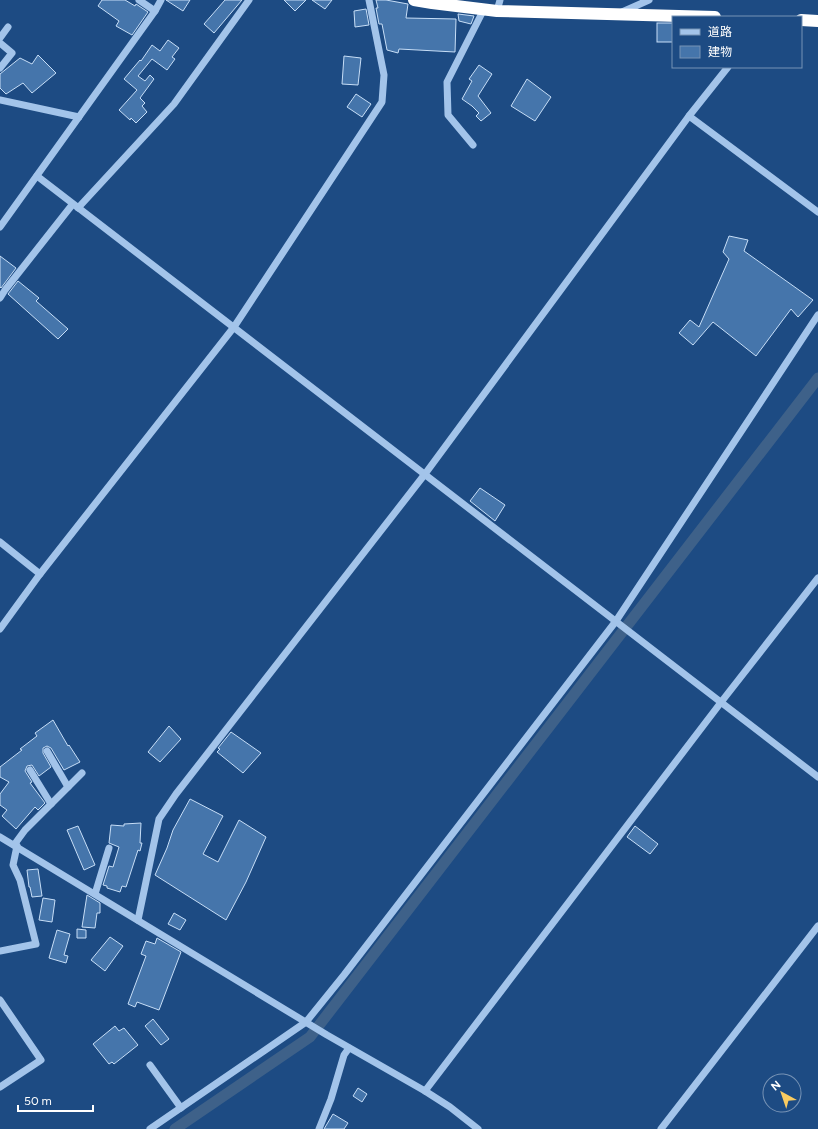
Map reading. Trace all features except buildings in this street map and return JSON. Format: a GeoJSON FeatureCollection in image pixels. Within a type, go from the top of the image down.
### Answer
{"type":"FeatureCollection","features":[{"type":"Feature","properties":{"kind":"highway"},"geometry":{"type":"LineString","coordinates":[[414,0],[432,4],[484,9],[498,5],[618,14],[683,16]]}},
{"type":"Feature","properties":{"kind":"highway"},"geometry":{"type":"LineString","coordinates":[[802,20],[818,20]]}},
{"type":"Feature","properties":{"kind":"street"},"geometry":{"type":"LineString","coordinates":[[138,0],[155,11]]}},
{"type":"Feature","properties":{"kind":"street"},"geometry":{"type":"LineString","coordinates":[[0,227],[155,11],[161,0]]}},
{"type":"Feature","properties":{"kind":"street"},"geometry":{"type":"LineString","coordinates":[[0,298],[5,290],[75,207],[174,104],[249,0]]}},
{"type":"Feature","properties":{"kind":"street"},"geometry":{"type":"LineString","coordinates":[[0,629],[40,574],[234,327],[382,102],[384,75],[369,0]]}},
{"type":"Feature","properties":{"kind":"street"},"geometry":{"type":"LineString","coordinates":[[618,14],[648,0]]}},
{"type":"Feature","properties":{"kind":"street"},"geometry":{"type":"LineString","coordinates":[[473,145],[448,115],[447,82],[484,9]]}},
{"type":"Feature","properties":{"kind":"street"},"geometry":{"type":"LineString","coordinates":[[0,38],[8,27]]}},
{"type":"Feature","properties":{"kind":"street"},"geometry":{"type":"LineString","coordinates":[[0,43],[12,53],[0,68]]}},
{"type":"Feature","properties":{"kind":"street"},"geometry":{"type":"LineString","coordinates":[[138,920],[159,819],[181,788],[425,474],[727,68]]}},
{"type":"Feature","properties":{"kind":"street"},"geometry":{"type":"LineString","coordinates":[[0,100],[79,117]]}},
{"type":"Feature","properties":{"kind":"street"},"geometry":{"type":"LineString","coordinates":[[690,116],[818,212]]}},
{"type":"Feature","properties":{"kind":"street"},"geometry":{"type":"LineString","coordinates":[[37,176],[75,207],[722,701],[818,777]]}},
{"type":"Feature","properties":{"kind":"street"},"geometry":{"type":"LineString","coordinates":[[150,1129],[307,1023],[616,621],[818,315]]}},
{"type":"Feature","properties":{"kind":"street"},"geometry":{"type":"LineString","coordinates":[[0,542],[40,574]]}},
{"type":"Feature","properties":{"kind":"street"},"geometry":{"type":"LineString","coordinates":[[425,1091],[722,701],[818,578]]}},
{"type":"Feature","properties":{"kind":"street"},"geometry":{"type":"LineString","coordinates":[[47,751],[68,787]]}},
{"type":"Feature","properties":{"kind":"street"},"geometry":{"type":"LineString","coordinates":[[30,770],[51,804]]}},
{"type":"Feature","properties":{"kind":"street"},"geometry":{"type":"LineString","coordinates":[[0,951],[36,944],[20,880],[13,865],[16,846],[25,830],[82,774]]}},
{"type":"Feature","properties":{"kind":"street"},"geometry":{"type":"LineString","coordinates":[[0,836],[327,1035],[425,1091],[450,1107],[478,1129]]}},
{"type":"Feature","properties":{"kind":"street"},"geometry":{"type":"LineString","coordinates":[[94,894],[109,848]]}},
{"type":"Feature","properties":{"kind":"street"},"geometry":{"type":"LineString","coordinates":[[661,1129],[818,926]]}},
{"type":"Feature","properties":{"kind":"street"},"geometry":{"type":"LineString","coordinates":[[0,1000],[41,1060],[0,1088]]}},
{"type":"Feature","properties":{"kind":"street"},"geometry":{"type":"LineString","coordinates":[[319,1129],[331,1099],[344,1055],[349,1048]]}},
{"type":"Feature","properties":{"kind":"street"},"geometry":{"type":"LineString","coordinates":[[150,1065],[181,1108]]}},
{"type":"Feature","properties":{"kind":"waterway"},"geometry":{"type":"LineString","coordinates":[[175,1129],[310,1037],[818,378]]}}]}
